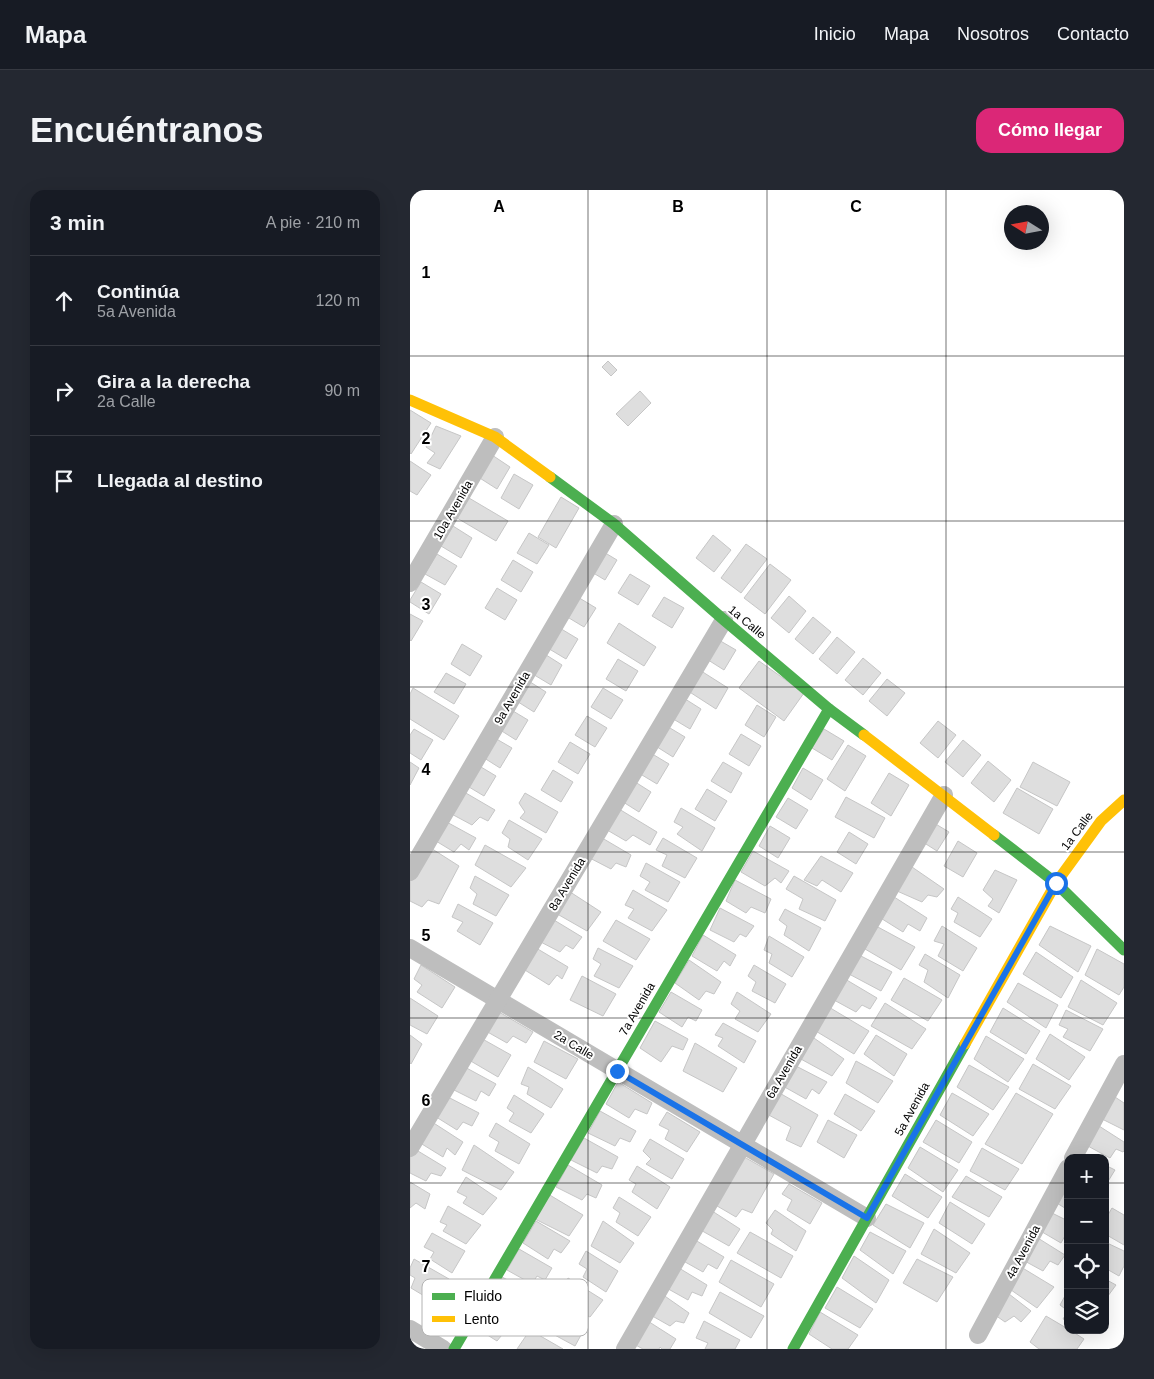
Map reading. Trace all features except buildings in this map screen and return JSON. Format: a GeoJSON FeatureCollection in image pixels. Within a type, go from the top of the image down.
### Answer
{"type":"FeatureCollection","features":[{"type":"Feature","properties":{"kind":"street","name":"1a Calle"},"geometry":{"type":"LineString","coordinates":[[410,400],[496,437],[614,524],[829,709],[944,795],[1056,883],[1124,950]]}},
{"type":"Feature","properties":{"kind":"street","name":"10a Avenida"},"geometry":{"type":"LineString","coordinates":[[410,583],[496,437]]}},
{"type":"Feature","properties":{"kind":"street","name":"9a Avenida"},"geometry":{"type":"LineString","coordinates":[[410,872],[614,524]]}},
{"type":"Feature","properties":{"kind":"street","name":"8a Avenida"},"geometry":{"type":"LineString","coordinates":[[410,1148],[724,620]]}},
{"type":"Feature","properties":{"kind":"street","name":"7a Avenida"},"geometry":{"type":"LineString","coordinates":[[495,1279],[829,709]]}},
{"type":"Feature","properties":{"kind":"street","name":"6a Avenida"},"geometry":{"type":"LineString","coordinates":[[624,1349],[944,795]]}},
{"type":"Feature","properties":{"kind":"street","name":"1a Calle"},"geometry":{"type":"LineString","coordinates":[[1056,883],[1100,820],[1124,800]]}},
{"type":"Feature","properties":{"kind":"street","name":"5a Avenida"},"geometry":{"type":"LineString","coordinates":[[793,1349],[1056,883]]}},
{"type":"Feature","properties":{"kind":"street","name":"2a Calle"},"geometry":{"type":"LineString","coordinates":[[410,948],[867,1218]]}},
{"type":"Feature","properties":{"kind":"street"},"geometry":{"type":"LineString","coordinates":[[1076,1154],[1124,1064]]}},
{"type":"Feature","properties":{"kind":"street","name":"4a Avenida"},"geometry":{"type":"LineString","coordinates":[[978,1335],[1064,1175]]}},
{"type":"Feature","properties":{"kind":"street"},"geometry":{"type":"LineString","coordinates":[[410,1329],[443,1349]]}},
{"type":"Feature","properties":{"kind":"street","name":"7a Avenida"},"geometry":{"type":"LineString","coordinates":[[454,1349],[462,1336]]}},
{"type":"Feature","properties":{"kind":"traffic: fast"},"geometry":{"type":"LineString","coordinates":[[550,477],[614,524],[829,709],[864,735]]}},
{"type":"Feature","properties":{"kind":"traffic: fast"},"geometry":{"type":"LineString","coordinates":[[495,1279],[829,709]]}},
{"type":"Feature","properties":{"kind":"traffic: fast"},"geometry":{"type":"LineString","coordinates":[[994,835],[1056,883],[1124,950]]}},
{"type":"Feature","properties":{"kind":"traffic: fast"},"geometry":{"type":"LineString","coordinates":[[793,1349],[965,1044]]}},
{"type":"Feature","properties":{"kind":"traffic: fast"},"geometry":{"type":"LineString","coordinates":[[454,1349],[462,1336]]}},
{"type":"Feature","properties":{"kind":"traffic: slow"},"geometry":{"type":"LineString","coordinates":[[410,400],[495,437],[550,477]]}},
{"type":"Feature","properties":{"kind":"traffic: slow"},"geometry":{"type":"LineString","coordinates":[[864,735],[994,835]]}},
{"type":"Feature","properties":{"kind":"traffic: slow"},"geometry":{"type":"LineString","coordinates":[[965,1044],[1056,883],[1101,821],[1124,800]]}},
{"type":"Feature","properties":{"kind":"route"},"geometry":{"type":"LineString","coordinates":[[617,1071],[867,1218],[1056,883]]}}]}
